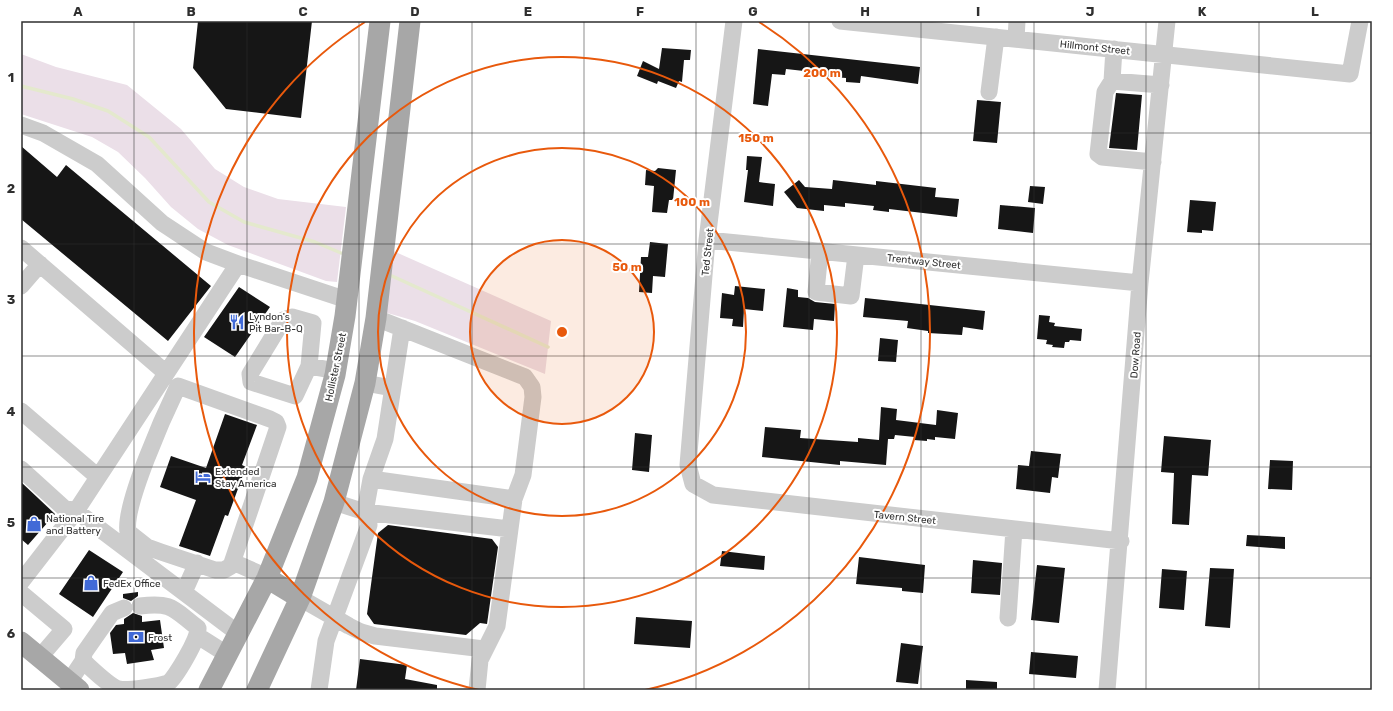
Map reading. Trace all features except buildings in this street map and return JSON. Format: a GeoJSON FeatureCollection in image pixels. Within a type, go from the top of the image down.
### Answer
{"type":"FeatureCollection","features":[{"type":"Feature","properties":{"kind":"main road","name":"Hollister Street"},"geometry":{"type":"LineString","coordinates":[[209,690],[267,578],[307,478],[336,371],[347,300],[380,21]]}},
{"type":"Feature","properties":{"kind":"main road"},"geometry":{"type":"LineString","coordinates":[[257,690],[300,598],[334,502],[365,383],[376,318],[410,21]]}},
{"type":"Feature","properties":{"kind":"main road"},"geometry":{"type":"LineString","coordinates":[[267,578],[300,598]]}},
{"type":"Feature","properties":{"kind":"main road"},"geometry":{"type":"LineString","coordinates":[[21,642],[74,686]]}},
{"type":"Feature","properties":{"kind":"street","name":"Ted Street"},"geometry":{"type":"LineString","coordinates":[[693,484],[688,466],[708,240],[734,21]]}},
{"type":"Feature","properties":{"kind":"street","name":"Hillmont Street"},"geometry":{"type":"LineString","coordinates":[[840,21],[1350,74],[1360,21]]}},
{"type":"Feature","properties":{"kind":"street"},"geometry":{"type":"LineString","coordinates":[[1016,39],[1017,21]]}},
{"type":"Feature","properties":{"kind":"street","name":"Dow Road"},"geometry":{"type":"LineString","coordinates":[[1107,690],[1121,541],[1140,283],[1167,21]]}},
{"type":"Feature","properties":{"kind":"street"},"geometry":{"type":"LineString","coordinates":[[989,92],[996,37]]}},
{"type":"Feature","properties":{"kind":"street"},"geometry":{"type":"LineString","coordinates":[[1114,49],[1112,81],[1105,92],[1098,154],[1102,157],[1153,162]]}},
{"type":"Feature","properties":{"kind":"street"},"geometry":{"type":"LineString","coordinates":[[1112,81],[1161,85]]}},
{"type":"Feature","properties":{"kind":"street"},"geometry":{"type":"LineString","coordinates":[[21,125],[44,133],[97,164],[162,223],[206,252],[347,300]]}},
{"type":"Feature","properties":{"kind":"street","name":"Trentway Street"},"geometry":{"type":"LineString","coordinates":[[708,240],[1140,283]]}},
{"type":"Feature","properties":{"kind":"street"},"geometry":{"type":"LineString","coordinates":[[21,248],[166,373]]}},
{"type":"Feature","properties":{"kind":"street"},"geometry":{"type":"LineString","coordinates":[[820,251],[816,292],[851,296],[856,255]]}},
{"type":"Feature","properties":{"kind":"street"},"geometry":{"type":"LineString","coordinates":[[21,286],[40,264]]}},
{"type":"Feature","properties":{"kind":"street"},"geometry":{"type":"LineString","coordinates":[[21,582],[76,511],[238,264]]}},
{"type":"Feature","properties":{"kind":"street"},"geometry":{"type":"LineString","coordinates":[[292,317],[313,323],[309,366],[295,396],[251,382],[250,374],[283,320],[292,317]]}},
{"type":"Feature","properties":{"kind":"street"},"geometry":{"type":"LineString","coordinates":[[376,318],[525,377],[532,387],[533,397],[523,475],[514,499],[497,626],[493,637],[484,649],[480,660],[477,690]]}},
{"type":"Feature","properties":{"kind":"street"},"geometry":{"type":"LineString","coordinates":[[319,690],[326,642],[369,525],[368,518],[364,512],[371,479],[385,439],[402,328]]}},
{"type":"Feature","properties":{"kind":"street"},"geometry":{"type":"LineString","coordinates":[[309,366],[336,371]]}},
{"type":"Feature","properties":{"kind":"street"},"geometry":{"type":"LineString","coordinates":[[365,383],[392,388]]}},
{"type":"Feature","properties":{"kind":"street"},"geometry":{"type":"LineString","coordinates":[[178,386],[270,419],[276,422],[278,427],[229,569],[220,570],[197,564],[147,547],[128,532],[127,526],[135,494],[150,450],[178,386]]}},
{"type":"Feature","properties":{"kind":"street"},"geometry":{"type":"LineString","coordinates":[[21,411],[98,476]]}},
{"type":"Feature","properties":{"kind":"street"},"geometry":{"type":"LineString","coordinates":[[21,469],[64,508],[76,511],[239,634]]}},
{"type":"Feature","properties":{"kind":"street"},"geometry":{"type":"LineString","coordinates":[[371,479],[514,499]]}},
{"type":"Feature","properties":{"kind":"street","name":"Tavern Street"},"geometry":{"type":"LineString","coordinates":[[693,484],[713,495],[1121,541]]}},
{"type":"Feature","properties":{"kind":"street"},"geometry":{"type":"LineString","coordinates":[[334,502],[364,512],[510,529]]}},
{"type":"Feature","properties":{"kind":"street"},"geometry":{"type":"LineString","coordinates":[[1008,618],[1014,529]]}},
{"type":"Feature","properties":{"kind":"street"},"geometry":{"type":"LineString","coordinates":[[232,562],[267,578]]}},
{"type":"Feature","properties":{"kind":"street"},"geometry":{"type":"LineString","coordinates":[[184,592],[197,564]]}},
{"type":"Feature","properties":{"kind":"street"},"geometry":{"type":"LineString","coordinates":[[21,593],[64,629],[40,657]]}},
{"type":"Feature","properties":{"kind":"street"},"geometry":{"type":"LineString","coordinates":[[300,598],[361,632],[375,636],[484,649]]}},
{"type":"Feature","properties":{"kind":"street"},"geometry":{"type":"LineString","coordinates":[[74,686],[83,661],[84,653],[112,612],[132,607],[159,604],[171,607],[198,628],[198,636],[172,679],[163,684],[121,690],[117,689],[83,661]]}},
{"type":"Feature","properties":{"kind":"street"},"geometry":{"type":"LineString","coordinates":[[198,636],[228,655]]}},
{"type":"Feature","properties":{"kind":"shaded area"},"geometry":{"type":"Polygon","coordinates":[[[21,54],[56,67],[127,85],[181,129],[215,169],[244,187],[278,199],[346,207],[337,282],[326,281],[228,245],[198,229],[171,207],[145,178],[118,152],[92,137],[21,114],[21,54]]]}},
{"type":"Feature","properties":{"kind":"shaded area"},"geometry":{"type":"Polygon","coordinates":[[[391,250],[551,321],[545,374],[415,321],[384,312],[391,250]]]}},
{"type":"Feature","properties":{"kind":"waterway"},"geometry":{"type":"LineString","coordinates":[[21,86],[73,99],[108,111],[149,137],[209,202],[244,222],[315,242],[341,253]]}},
{"type":"Feature","properties":{"kind":"waterway"},"geometry":{"type":"LineString","coordinates":[[392,276],[548,347]]}},
{"type":"Feature","properties":{"kind":"place","name":"Lyndon's Pit Bar-B-Q"},"geometry":{"type":"Point","coordinates":[237,322]}},
{"type":"Feature","properties":{"kind":"place","name":"Extended Stay America"},"geometry":{"type":"Point","coordinates":[203,477]}},
{"type":"Feature","properties":{"kind":"place","name":"National Tire and Battery"},"geometry":{"type":"Point","coordinates":[34,524]}},
{"type":"Feature","properties":{"kind":"place","name":"FedEx Office"},"geometry":{"type":"Point","coordinates":[91,583]}},
{"type":"Feature","properties":{"kind":"place","name":"Frost"},"geometry":{"type":"Point","coordinates":[136,637]}}]}
